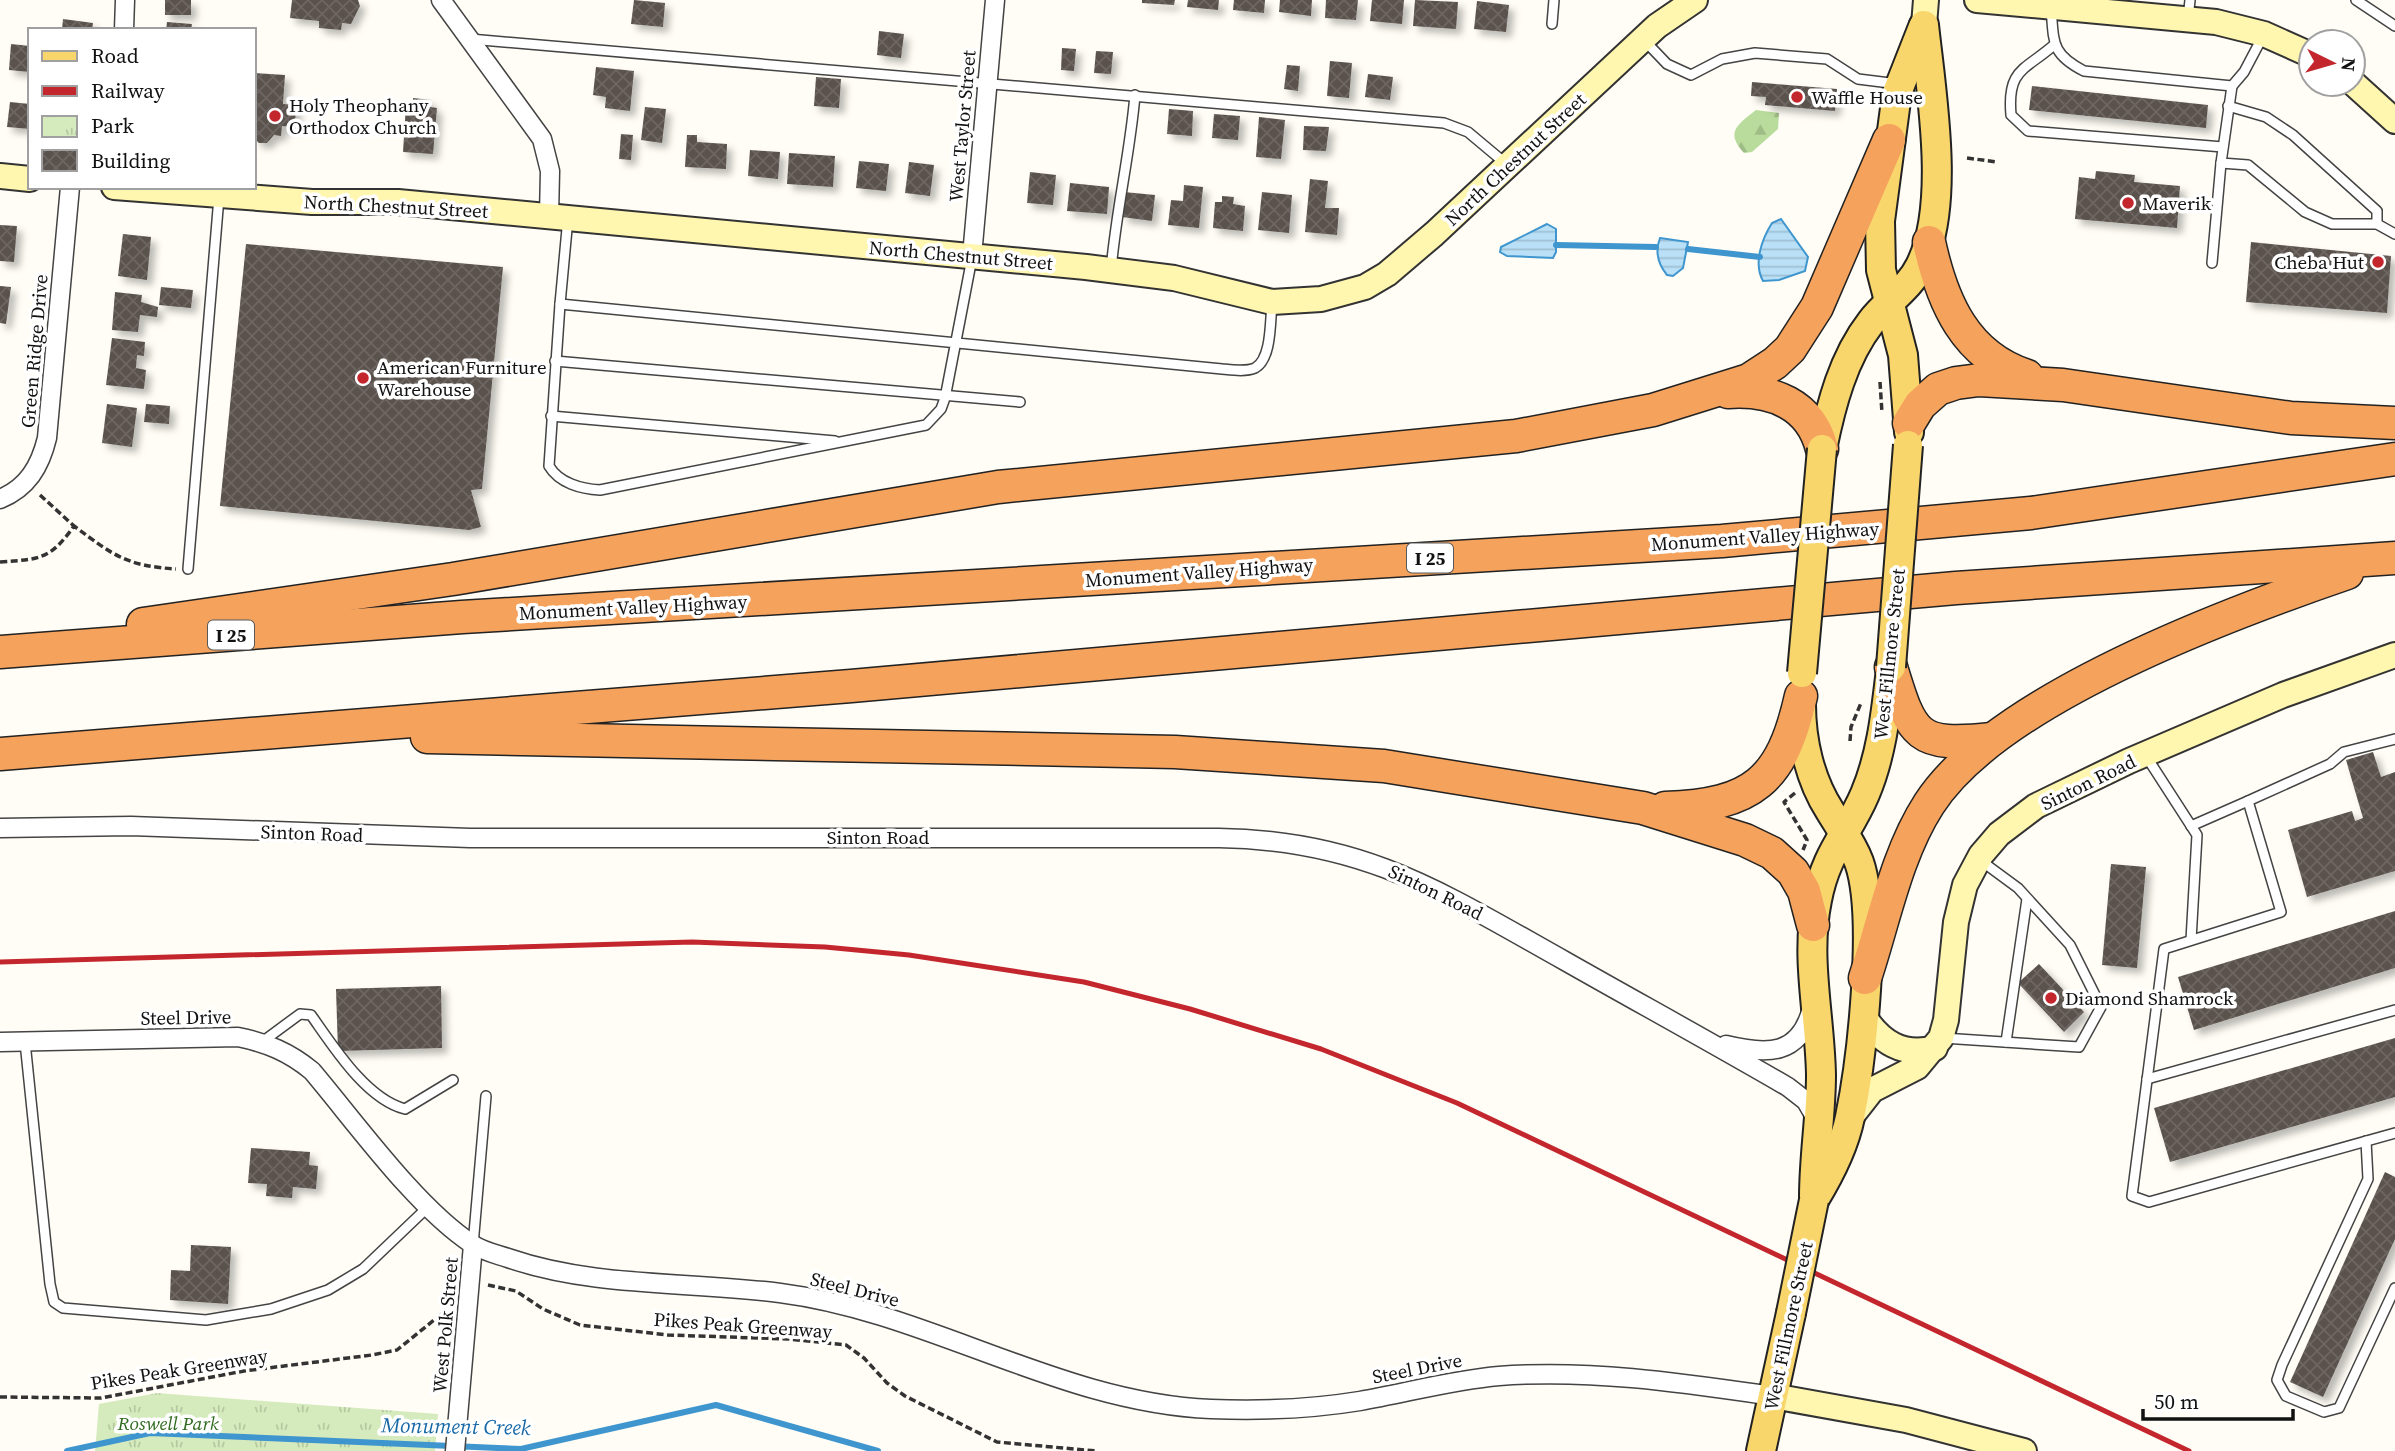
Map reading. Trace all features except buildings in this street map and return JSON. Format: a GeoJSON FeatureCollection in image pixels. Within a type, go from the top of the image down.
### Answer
{"type":"FeatureCollection","features":[{"type":"Feature","properties":{"kind":"highway"},"geometry":{"type":"LineString","coordinates":[[0,651],[200,613],[453,579],[904,501],[1078,477],[1516,436],[1606,421],[1716,393],[1765,371],[1800,336],[1817,307],[1889,141]]}},
{"type":"Feature","properties":{"kind":"highway"},"geometry":{"type":"LineString","coordinates":[[1929,242],[1944,297],[1972,343],[2010,370],[2063,385]]}},
{"type":"Feature","properties":{"kind":"highway"},"geometry":{"type":"LineString","coordinates":[[1908,434],[1930,394],[1956,383],[1990,380],[2063,385],[2291,418],[2395,423]]}},
{"type":"Feature","properties":{"kind":"highway"},"geometry":{"type":"LineString","coordinates":[[1716,393],[1758,393],[1788,401],[1810,421],[1822,449]]}},
{"type":"Feature","properties":{"kind":"highway","name":"Monument Valley Highway"},"geometry":{"type":"LineString","coordinates":[[0,651],[475,617],[1722,541],[2031,513],[2395,459]]}},
{"type":"Feature","properties":{"kind":"highway"},"geometry":{"type":"LineString","coordinates":[[0,754],[851,686],[1956,587],[2391,559]]}},
{"type":"Feature","properties":{"kind":"highway"},"geometry":{"type":"LineString","coordinates":[[1865,978],[1911,837],[1930,803],[1948,780],[1992,739],[2036,711],[2175,638],[2283,595],[2391,559]]}},
{"type":"Feature","properties":{"kind":"highway"},"geometry":{"type":"LineString","coordinates":[[1891,667],[1906,712],[1920,732],[1945,743],[1992,739]]}},
{"type":"Feature","properties":{"kind":"highway"},"geometry":{"type":"LineString","coordinates":[[1643,808],[1709,804],[1737,797],[1758,784],[1778,764],[1787,747],[1802,685]]}},
{"type":"Feature","properties":{"kind":"highway"},"geometry":{"type":"LineString","coordinates":[[282,732],[475,739],[1246,755],[1384,766],[1643,808],[1731,835],[1772,853],[1799,881],[1813,925]]}},
{"type":"Feature","properties":{"kind":"main road","name":"North Chestnut Street"},"geometry":{"type":"LineString","coordinates":[[140,189],[312,202],[398,202],[1111,270],[1174,278],[1272,302],[1321,299],[1369,285],[1414,252],[1643,39],[1695,0]]}},
{"type":"Feature","properties":{"kind":"main road"},"geometry":{"type":"LineString","coordinates":[[1977,0],[2050,6],[2189,10],[2264,34],[2297,49]]}},
{"type":"Feature","properties":{"kind":"main road","name":"West Fillmore Street"},"geometry":{"type":"LineString","coordinates":[[1761,1451],[1814,1200],[1820,1057],[1813,1001],[1813,925],[1828,860],[1871,780],[1882,735],[1891,667],[1908,434],[1903,355],[1883,278],[1880,248],[1889,141],[1899,84],[1925,12]]}},
{"type":"Feature","properties":{"kind":"main road","name":"West Fillmore Street"},"geometry":{"type":"LineString","coordinates":[[1814,1200],[1834,1166],[1850,1118],[1865,978],[1864,883],[1854,851],[1823,800],[1811,771],[1803,733],[1802,685],[1822,449],[1836,394],[1849,359],[1870,323],[1915,275],[1929,242],[1934,206],[1935,147],[1925,12]]}},
{"type":"Feature","properties":{"kind":"main road"},"geometry":{"type":"LineString","coordinates":[[2367,94],[2389,111]]}},
{"type":"Feature","properties":{"kind":"main road"},"geometry":{"type":"LineString","coordinates":[[0,176],[28,179]]}},
{"type":"Feature","properties":{"kind":"main road","name":"Sinton Road"},"geometry":{"type":"LineString","coordinates":[[1938,1043],[1946,1020],[1958,910],[1965,885],[1979,859],[1999,834],[2025,813],[2064,791],[2145,754],[2283,695],[2395,655]]}},
{"type":"Feature","properties":{"kind":"main road"},"geometry":{"type":"LineString","coordinates":[[1863,1015],[1876,1033],[1898,1048],[1914,1052],[1938,1043]]}},
{"type":"Feature","properties":{"kind":"main road"},"geometry":{"type":"LineString","coordinates":[[1850,1118],[1872,1090],[1917,1067],[1938,1043]]}},
{"type":"Feature","properties":{"kind":"main road"},"geometry":{"type":"LineString","coordinates":[[1773,1396],[1906,1420],[2024,1451]]}},
{"type":"Feature","properties":{"kind":"street"},"geometry":{"type":"LineString","coordinates":[[124,28],[125,0]]}},
{"type":"Feature","properties":{"kind":"street"},"geometry":{"type":"LineString","coordinates":[[441,0],[542,139],[559,217]]}},
{"type":"Feature","properties":{"kind":"street","name":"West Taylor Street"},"geometry":{"type":"LineString","coordinates":[[972,256],[995,0]]}},
{"type":"Feature","properties":{"kind":"street","name":"Green Ridge Drive"},"geometry":{"type":"LineString","coordinates":[[0,499],[14,494],[26,483],[43,456],[47,438],[71,189]]}},
{"type":"Feature","properties":{"kind":"street","name":"Sinton Road"},"geometry":{"type":"LineString","coordinates":[[0,828],[131,826],[470,838],[1265,839],[1338,852],[1421,881],[1797,1093],[1812,1109],[1818,1124]]}},
{"type":"Feature","properties":{"kind":"street","name":"Sinton Road"},"geometry":{"type":"LineString","coordinates":[[1709,1042],[1750,1050],[1779,1049],[1803,1032],[1813,1001]]}},
{"type":"Feature","properties":{"kind":"street","name":"Steel Drive"},"geometry":{"type":"LineString","coordinates":[[0,1042],[238,1037],[262,1042],[295,1058],[312,1071],[429,1206],[473,1245],[526,1264],[561,1272],[780,1293],[834,1303],[892,1319],[1101,1392],[1172,1406],[1210,1409],[1303,1408],[1487,1377],[1540,1374],[1609,1376],[1773,1396]]}},
{"type":"Feature","properties":{"kind":"street","name":"West Polk Street"},"geometry":{"type":"LineString","coordinates":[[455,1451],[473,1245]]}},
{"type":"Feature","properties":{"kind":"lane"},"geometry":{"type":"LineString","coordinates":[[1552,23],[1554,0]]}},
{"type":"Feature","properties":{"kind":"lane"},"geometry":{"type":"LineString","coordinates":[[2356,0],[2395,26]]}},
{"type":"Feature","properties":{"kind":"lane"},"geometry":{"type":"LineString","coordinates":[[2050,6],[2054,45],[2063,61],[2084,71],[2232,86]]}},
{"type":"Feature","properties":{"kind":"lane"},"geometry":{"type":"LineString","coordinates":[[2212,263],[2221,163],[2232,86],[2244,72],[2264,34]]}},
{"type":"Feature","properties":{"kind":"lane"},"geometry":{"type":"LineString","coordinates":[[470,39],[1444,123],[1468,132],[1508,165]]}},
{"type":"Feature","properties":{"kind":"lane"},"geometry":{"type":"LineString","coordinates":[[1643,39],[1667,64],[1691,75],[1722,59],[1755,53],[1827,59],[1858,79],[1899,84]]}},
{"type":"Feature","properties":{"kind":"lane"},"geometry":{"type":"LineString","coordinates":[[2054,45],[2017,71],[2009,98],[2011,115],[2028,131],[2223,147]]}},
{"type":"Feature","properties":{"kind":"lane"},"geometry":{"type":"LineString","coordinates":[[1111,270],[1117,201],[1128,153],[1135,95]]}},
{"type":"Feature","properties":{"kind":"lane"},"geometry":{"type":"LineString","coordinates":[[2228,106],[2266,117],[2293,135],[2377,211],[2377,224]]}},
{"type":"Feature","properties":{"kind":"lane"},"geometry":{"type":"LineString","coordinates":[[2221,163],[2248,165],[2305,212],[2332,224],[2377,224],[2395,234]]}},
{"type":"Feature","properties":{"kind":"lane"},"geometry":{"type":"LineString","coordinates":[[188,569],[219,195]]}},
{"type":"Feature","properties":{"kind":"lane"},"geometry":{"type":"LineString","coordinates":[[559,217],[560,304],[549,466],[561,480],[589,489],[848,442],[926,425],[941,409],[946,396],[972,256]]}},
{"type":"Feature","properties":{"kind":"lane"},"geometry":{"type":"LineString","coordinates":[[560,304],[1246,370],[1255,368],[1264,358],[1272,302]]}},
{"type":"Feature","properties":{"kind":"lane"},"geometry":{"type":"LineString","coordinates":[[555,361],[1020,402]]}},
{"type":"Feature","properties":{"kind":"lane"},"geometry":{"type":"LineString","coordinates":[[551,416],[848,442]]}},
{"type":"Feature","properties":{"kind":"lane"},"geometry":{"type":"LineString","coordinates":[[2191,826],[2330,764],[2344,752],[2395,739]]}},
{"type":"Feature","properties":{"kind":"lane"},"geometry":{"type":"LineString","coordinates":[[2145,754],[2197,835],[2191,940]]}},
{"type":"Feature","properties":{"kind":"lane"},"geometry":{"type":"LineString","coordinates":[[2248,801],[2281,912],[2165,949],[2132,1196],[2150,1202],[2395,1133]]}},
{"type":"Feature","properties":{"kind":"lane"},"geometry":{"type":"LineString","coordinates":[[1938,1043],[2006,1042],[2079,1047],[2101,1007],[2070,945],[2027,899],[1979,859]]}},
{"type":"Feature","properties":{"kind":"lane"},"geometry":{"type":"LineString","coordinates":[[2006,1042],[2027,899]]}},
{"type":"Feature","properties":{"kind":"lane"},"geometry":{"type":"LineString","coordinates":[[2147,1079],[2395,1010]]}},
{"type":"Feature","properties":{"kind":"lane"},"geometry":{"type":"LineString","coordinates":[[262,1042],[300,1014],[311,1015],[348,1067],[391,1106],[405,1109],[453,1080]]}},
{"type":"Feature","properties":{"kind":"lane"},"geometry":{"type":"LineString","coordinates":[[25,1042],[51,1284],[54,1302],[63,1308],[206,1320],[271,1309],[328,1290],[363,1269],[429,1206]]}},
{"type":"Feature","properties":{"kind":"lane"},"geometry":{"type":"LineString","coordinates":[[473,1245],[486,1096]]}},
{"type":"Feature","properties":{"kind":"lane"},"geometry":{"type":"LineString","coordinates":[[2365,1141],[2368,1179],[2282,1365],[2277,1380],[2286,1395],[2324,1412],[2339,1408],[2395,1288]]}},
{"type":"Feature","properties":{"kind":"path"},"geometry":{"type":"LineString","coordinates":[[1968,158],[1997,162]]}},
{"type":"Feature","properties":{"kind":"path"},"geometry":{"type":"LineString","coordinates":[[26,483],[74,526],[114,555],[131,564],[188,569]]}},
{"type":"Feature","properties":{"kind":"path"},"geometry":{"type":"LineString","coordinates":[[0,562],[46,557],[58,549],[74,526]]}},
{"type":"Feature","properties":{"kind":"path"},"geometry":{"type":"LineString","coordinates":[[1850,741],[1851,727],[1862,701]]}},
{"type":"Feature","properties":{"kind":"path"},"geometry":{"type":"LineString","coordinates":[[1797,791],[1784,802],[1807,840],[1797,856]]}},
{"type":"Feature","properties":{"kind":"path","name":"Pikes Peak Greenway"},"geometry":{"type":"LineString","coordinates":[[0,1397],[101,1398],[233,1373],[397,1350],[444,1312],[450,1282]]}},
{"type":"Feature","properties":{"kind":"path","name":"Pikes Peak Greenway"},"geometry":{"type":"LineString","coordinates":[[494,1286],[516,1291],[543,1309],[580,1325],[667,1335],[789,1339],[846,1345],[864,1357],[887,1383],[905,1396],[997,1442],[1096,1451]]}},
{"type":"Feature","properties":{"kind":"green space"},"geometry":{"type":"Polygon","coordinates":[[[1756,110],[1779,113],[1778,129],[1752,152],[1744,153],[1734,134],[1743,120],[1756,110]]]}},
{"type":"Feature","properties":{"kind":"green space","name":"Roswell Park"},"geometry":{"type":"Polygon","coordinates":[[[157,1393],[438,1414],[435,1451],[95,1451],[99,1404],[157,1393]]]}},
{"type":"Feature","properties":{"kind":"water"},"geometry":{"type":"Polygon","coordinates":[[[1781,219],[1808,257],[1805,271],[1779,280],[1763,281],[1759,267],[1762,244],[1772,223],[1781,219]]]}},
{"type":"Feature","properties":{"kind":"water"},"geometry":{"type":"Polygon","coordinates":[[[1547,224],[1556,229],[1556,252],[1553,258],[1507,256],[1500,252],[1501,247],[1547,224]]]}},
{"type":"Feature","properties":{"kind":"water"},"geometry":{"type":"Polygon","coordinates":[[[1660,238],[1688,242],[1683,268],[1673,276],[1667,275],[1661,266],[1658,253],[1660,238]]]}},
{"type":"Feature","properties":{"kind":"waterway"},"geometry":{"type":"LineString","coordinates":[[1556,245],[1656,247]]}},
{"type":"Feature","properties":{"kind":"waterway"},"geometry":{"type":"LineString","coordinates":[[1688,249],[1760,257]]}},
{"type":"Feature","properties":{"kind":"waterway","name":"Monument Creek"},"geometry":{"type":"LineString","coordinates":[[67,1451],[150,1433],[521,1449],[716,1405],[878,1451]]}},
{"type":"Feature","properties":{"kind":"railway"},"geometry":{"type":"LineString","coordinates":[[0,962],[692,942],[825,947],[909,955],[1084,982],[1190,1009],[1321,1049],[1457,1103],[2189,1451]]}},
{"type":"Feature","properties":{"kind":"place","name":"Waffle House"},"geometry":{"type":"Point","coordinates":[1797,97]}},
{"type":"Feature","properties":{"kind":"place","name":"Holy Theophany Orthodox Church"},"geometry":{"type":"Point","coordinates":[275,116]}},
{"type":"Feature","properties":{"kind":"place","name":"Maverik"},"geometry":{"type":"Point","coordinates":[2128,203]}},
{"type":"Feature","properties":{"kind":"place","name":"Cheba Hut"},"geometry":{"type":"Point","coordinates":[2378,262]}},
{"type":"Feature","properties":{"kind":"place","name":"American Furniture Warehouse"},"geometry":{"type":"Point","coordinates":[363,378]}},
{"type":"Feature","properties":{"kind":"place","name":"Diamond Shamrock"},"geometry":{"type":"Point","coordinates":[2051,998]}}]}
